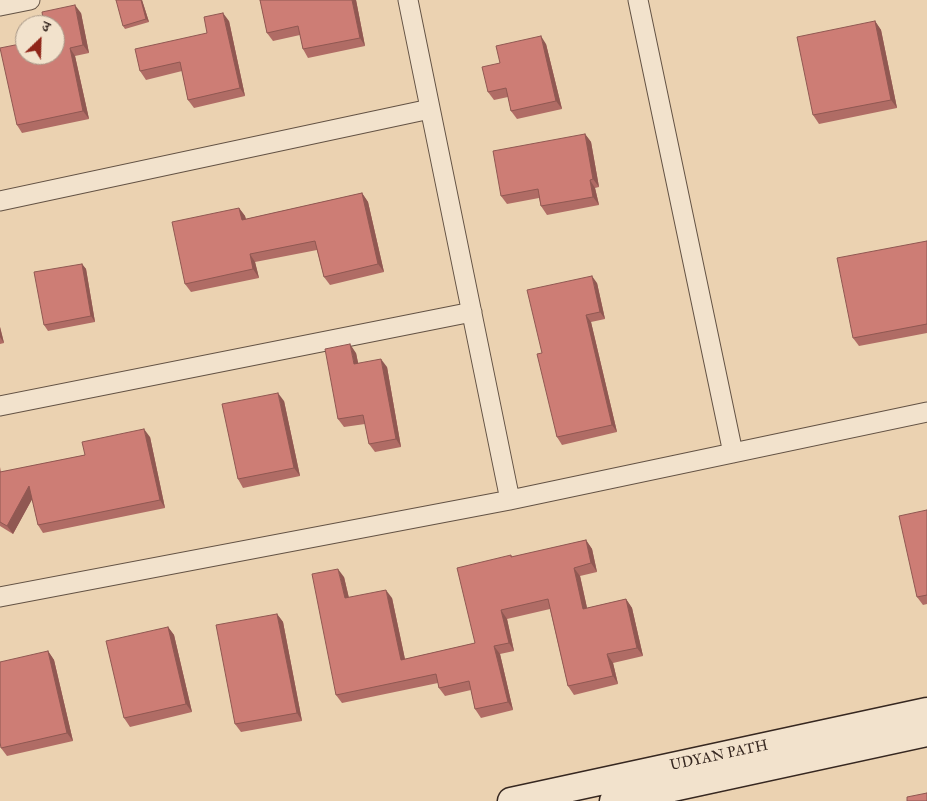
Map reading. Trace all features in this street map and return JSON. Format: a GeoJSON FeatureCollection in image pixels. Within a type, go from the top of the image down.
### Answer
{"type":"FeatureCollection","features":[{"type":"Feature","properties":{"kind":"main road","name":"UDYAN PATH"},"geometry":{"type":"LineString","coordinates":[[511,801],[927,711]]}},
{"type":"Feature","properties":{"kind":"main road","name":"UDYAN PATH"},"geometry":{"type":"LineString","coordinates":[[613,801],[927,734]]}},
{"type":"Feature","properties":{"kind":"street"},"geometry":{"type":"LineString","coordinates":[[0,6],[30,0]]}},
{"type":"Feature","properties":{"kind":"street"},"geometry":{"type":"LineString","coordinates":[[408,0],[510,500]]}},
{"type":"Feature","properties":{"kind":"street"},"geometry":{"type":"LineString","coordinates":[[638,0],[733,453]]}},
{"type":"Feature","properties":{"kind":"street"},"geometry":{"type":"LineString","coordinates":[[0,201],[430,109]]}},
{"type":"Feature","properties":{"kind":"street"},"geometry":{"type":"LineString","coordinates":[[0,406],[472,312]]}},
{"type":"Feature","properties":{"kind":"street"},"geometry":{"type":"LineString","coordinates":[[0,597],[510,500],[927,412]]}},
{"type":"Feature","properties":{"kind":"building"},"geometry":{"type":"Polygon","coordinates":[[[116,0],[141,0],[146,19],[123,26],[116,0]]]}},
{"type":"Feature","properties":{"kind":"building"},"geometry":{"type":"Polygon","coordinates":[[[260,0],[352,0],[360,38],[303,49],[298,26],[267,33],[260,0]]]}},
{"type":"Feature","properties":{"kind":"building"},"geometry":{"type":"Polygon","coordinates":[[[75,5],[83,45],[70,48],[83,111],[17,125],[0,48],[15,45],[15,65],[65,65],[65,15],[42,15],[42,12],[75,5]]]}},
{"type":"Feature","properties":{"kind":"building"},"geometry":{"type":"Polygon","coordinates":[[[223,13],[240,88],[188,100],[180,62],[140,71],[135,49],[207,33],[204,17],[223,13]]]}},
{"type":"Feature","properties":{"kind":"building"},"geometry":{"type":"Polygon","coordinates":[[[875,21],[891,100],[813,115],[797,37],[875,21]]]}},
{"type":"Feature","properties":{"kind":"building"},"geometry":{"type":"Polygon","coordinates":[[[541,36],[556,101],[511,111],[506,88],[488,92],[482,67],[500,63],[496,46],[541,36]]]}},
{"type":"Feature","properties":{"kind":"building"},"geometry":{"type":"Polygon","coordinates":[[[585,134],[593,179],[590,180],[593,197],[541,206],[538,189],[501,196],[493,151],[585,134]]]}},
{"type":"Feature","properties":{"kind":"building"},"geometry":{"type":"Polygon","coordinates":[[[362,193],[378,264],[324,277],[315,241],[250,254],[253,269],[185,284],[172,222],[239,208],[242,220],[362,193]]]}},
{"type":"Feature","properties":{"kind":"building"},"geometry":{"type":"Polygon","coordinates":[[[927,241],[927,324],[853,338],[837,258],[927,241]]]}},
{"type":"Feature","properties":{"kind":"building"},"geometry":{"type":"Polygon","coordinates":[[[82,264],[91,316],[44,325],[34,272],[82,264]]]}},
{"type":"Feature","properties":{"kind":"building"},"geometry":{"type":"Polygon","coordinates":[[[592,276],[600,312],[586,315],[612,425],[557,437],[537,354],[542,353],[527,290],[592,276]]]}},
{"type":"Feature","properties":{"kind":"building"},"geometry":{"type":"Polygon","coordinates":[[[350,344],[354,364],[381,359],[396,439],[369,444],[363,415],[338,419],[325,349],[350,344]]]}},
{"type":"Feature","properties":{"kind":"building"},"geometry":{"type":"Polygon","coordinates":[[[278,393],[294,468],[238,479],[222,404],[278,393]]]}},
{"type":"Feature","properties":{"kind":"building"},"geometry":{"type":"Polygon","coordinates":[[[144,429],[160,500],[38,525],[29,486],[7,526],[0,522],[0,472],[85,455],[82,442],[144,429]]]}},
{"type":"Feature","properties":{"kind":"building"},"geometry":{"type":"Polygon","coordinates":[[[927,510],[927,595],[917,597],[899,516],[927,510]]]}},
{"type":"Feature","properties":{"kind":"building"},"geometry":{"type":"Polygon","coordinates":[[[586,540],[591,563],[574,568],[583,609],[626,599],[637,648],[607,654],[613,676],[568,686],[548,599],[501,610],[509,643],[494,646],[508,702],[475,709],[469,681],[439,688],[436,674],[336,695],[312,574],[338,569],[345,598],[386,590],[401,660],[475,643],[457,568],[586,540]]]}},
{"type":"Feature","properties":{"kind":"building"},"geometry":{"type":"Polygon","coordinates":[[[277,614],[297,713],[235,724],[216,625],[277,614]]]}},
{"type":"Feature","properties":{"kind":"building"},"geometry":{"type":"Polygon","coordinates":[[[168,627],[186,704],[124,718],[106,641],[168,627]]]}},
{"type":"Feature","properties":{"kind":"building"},"geometry":{"type":"Polygon","coordinates":[[[48,651],[67,733],[1,748],[0,662],[48,651]]]}},
{"type":"Feature","properties":{"kind":"building"},"geometry":{"type":"Polygon","coordinates":[[[927,793],[927,801],[907,801],[907,797],[927,793]]]}}]}
